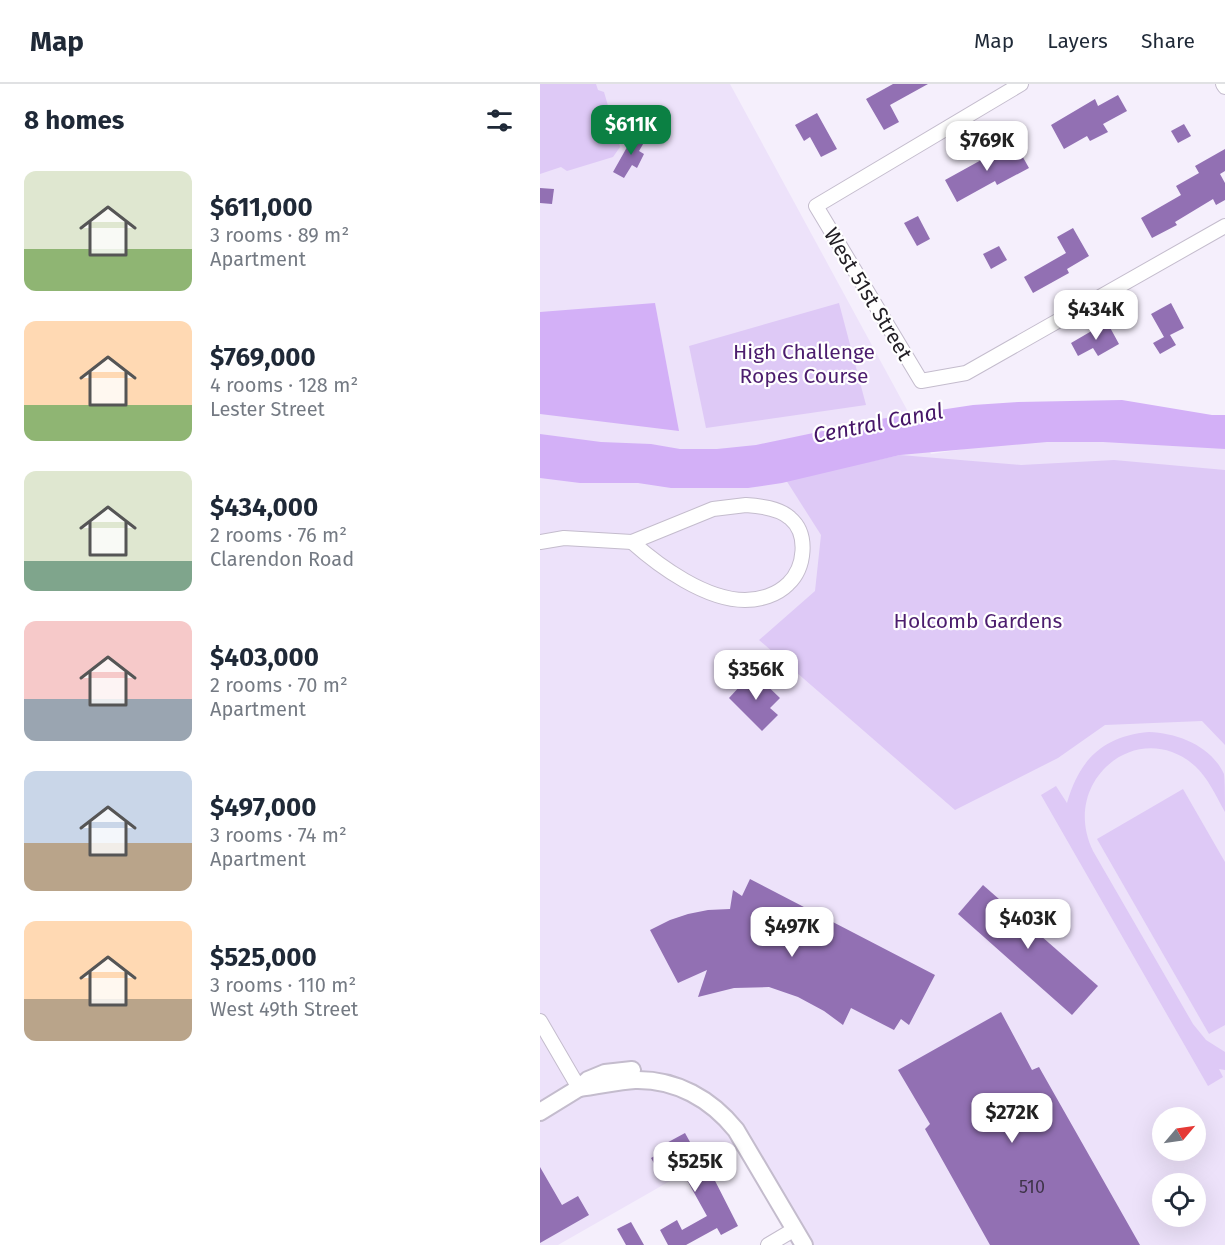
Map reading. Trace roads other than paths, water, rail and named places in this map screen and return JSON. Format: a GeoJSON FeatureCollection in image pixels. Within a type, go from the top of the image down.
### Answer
{"type":"FeatureCollection","features":[{"type":"Feature","properties":{"kind":"street","name":"West 51st Street"},"geometry":{"type":"LineString","coordinates":[[1022,84],[816,206],[921,381],[966,374],[1225,226]]}},
{"type":"Feature","properties":{"kind":"street"},"geometry":{"type":"LineString","coordinates":[[540,542],[564,538],[632,542],[713,509],[746,505],[765,507],[789,517],[799,529],[803,544],[799,565],[789,584],[766,597],[747,600],[721,596],[691,583],[646,555],[632,542]]}},
{"type":"Feature","properties":{"kind":"street"},"geometry":{"type":"LineString","coordinates":[[540,1021],[579,1088]]}},
{"type":"Feature","properties":{"kind":"street"},"geometry":{"type":"LineString","coordinates":[[540,1112],[579,1088],[635,1080],[688,1090],[730,1116],[804,1245]]}},
{"type":"Feature","properties":{"kind":"street"},"geometry":{"type":"LineString","coordinates":[[768,1245],[795,1229]]}},
{"type":"Feature","properties":{"kind":"park label","name":"High Challenge Ropes Course"},"geometry":{"type":"Point","coordinates":[804,364]}},
{"type":"Feature","properties":{"kind":"park label","name":"Holcomb Gardens"},"geometry":{"type":"Point","coordinates":[978,621]}},
{"type":"Feature","properties":{"kind":"water label","name":"Central Canal"},"geometry":{"type":"Point","coordinates":[878,423]}}]}
